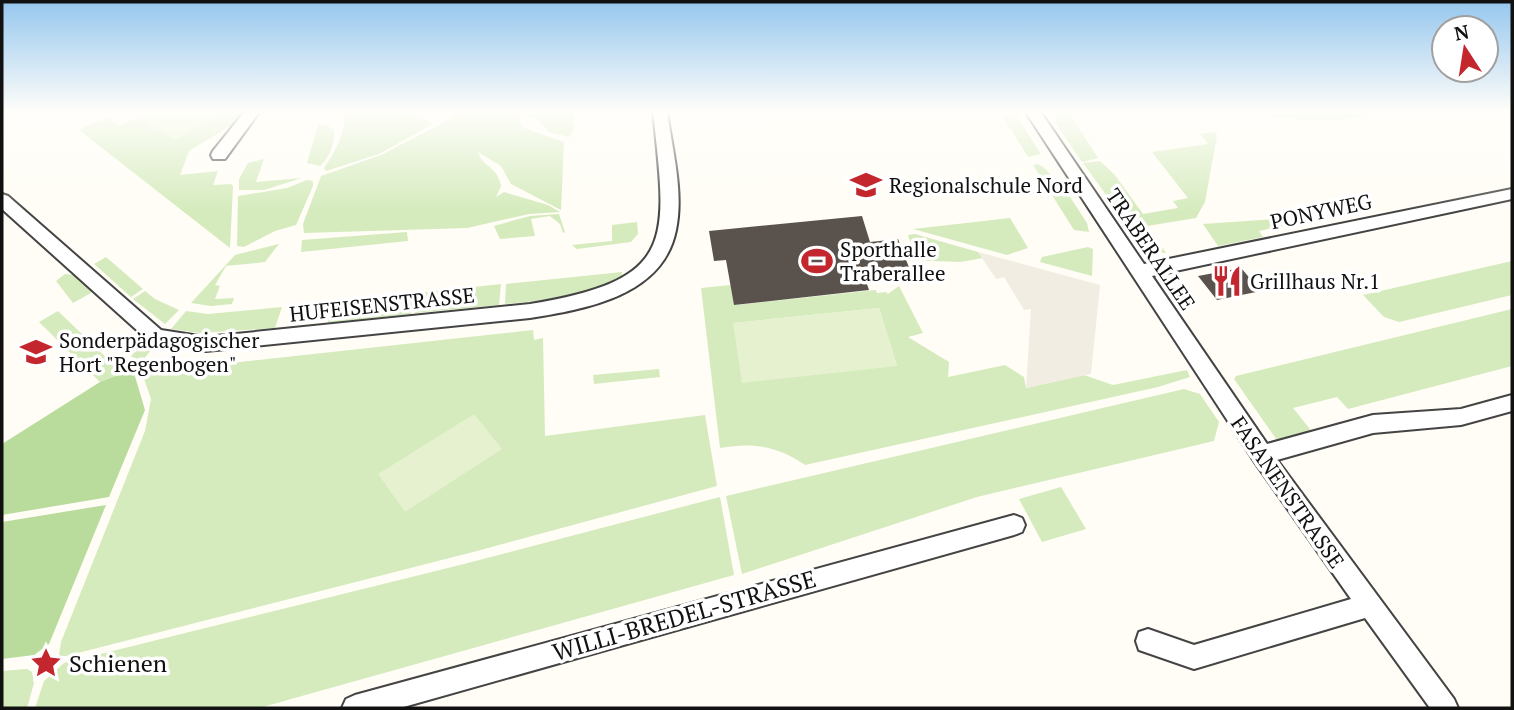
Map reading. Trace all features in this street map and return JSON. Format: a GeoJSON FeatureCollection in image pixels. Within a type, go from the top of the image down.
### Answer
{"type":"FeatureCollection","features":[{"type":"Feature","properties":{"kind":"street"},"geometry":{"type":"LineString","coordinates":[[219,155],[227,144]]}},
{"type":"Feature","properties":{"kind":"street","name":"HUFEISENSTRASSE"},"geometry":{"type":"LineString","coordinates":[[2,200],[156,336],[206,344],[530,311],[569,305],[605,294],[625,285],[653,263],[666,240],[669,217],[663,144]]}},
{"type":"Feature","properties":{"kind":"street","name":"TRABERALLEE"},"geometry":{"type":"LineString","coordinates":[[1054,144],[1209,378]]}},
{"type":"Feature","properties":{"kind":"street","name":"PONYWEG"},"geometry":{"type":"LineString","coordinates":[[1139,272],[1512,194]]}},
{"type":"Feature","properties":{"kind":"street","name":"FASANENSTRASSE"},"geometry":{"type":"LineString","coordinates":[[1209,378],[1368,606],[1445,708]]}},
{"type":"Feature","properties":{"kind":"street"},"geometry":{"type":"LineString","coordinates":[[1261,455],[1373,424],[1461,417],[1512,403]]}},
{"type":"Feature","properties":{"kind":"street","name":"WILLI-BREDEL-STRASSE"},"geometry":{"type":"LineString","coordinates":[[355,708],[1014,525]]}},
{"type":"Feature","properties":{"kind":"street"},"geometry":{"type":"LineString","coordinates":[[1148,641],[1194,657],[1368,606]]}},
{"type":"Feature","properties":{"kind":"green space"},"geometry":{"type":"Polygon","coordinates":[[[97,144],[200,144],[189,151],[180,175],[218,171],[213,185],[233,186],[230,248],[97,144]]]}},
{"type":"Feature","properties":{"kind":"green space"},"geometry":{"type":"Polygon","coordinates":[[[312,144],[333,144],[320,166],[307,163],[312,144]]]}},
{"type":"Feature","properties":{"kind":"green space"},"geometry":{"type":"Polygon","coordinates":[[[338,144],[397,144],[379,154],[326,171],[324,168],[338,144]]]}},
{"type":"Feature","properties":{"kind":"green space"},"geometry":{"type":"Polygon","coordinates":[[[402,144],[564,144],[561,210],[511,184],[501,166],[478,152],[499,179],[501,186],[496,197],[504,192],[548,205],[560,212],[529,214],[467,228],[304,233],[303,224],[321,176],[381,155],[402,144]]]}},
{"type":"Feature","properties":{"kind":"green space"},"geometry":{"type":"Polygon","coordinates":[[[1020,144],[1035,144],[1041,154],[1028,157],[1020,144]]]}},
{"type":"Feature","properties":{"kind":"green space"},"geometry":{"type":"Polygon","coordinates":[[[1070,144],[1089,144],[1098,158],[1082,162],[1070,144]]]}},
{"type":"Feature","properties":{"kind":"green space"},"geometry":{"type":"Polygon","coordinates":[[[1215,144],[1205,202],[1196,218],[1147,226],[1166,253],[1152,252],[1145,248],[1083,163],[1100,161],[1114,174],[1143,214],[1178,208],[1173,201],[1188,198],[1152,152],[1215,144]]]}},
{"type":"Feature","properties":{"kind":"green space"},"geometry":{"type":"Polygon","coordinates":[[[264,159],[256,182],[302,178],[264,190],[239,190],[239,179],[248,163],[264,159]]]}},
{"type":"Feature","properties":{"kind":"green space"},"geometry":{"type":"Polygon","coordinates":[[[1038,164],[1059,180],[1087,223],[1089,232],[1074,230],[1033,165],[1038,164]]]}},
{"type":"Feature","properties":{"kind":"green space"},"geometry":{"type":"Polygon","coordinates":[[[307,180],[313,181],[313,186],[296,225],[275,231],[244,247],[237,246],[238,196],[287,188],[307,180]]]}},
{"type":"Feature","properties":{"kind":"green space"},"geometry":{"type":"Polygon","coordinates":[[[559,214],[565,232],[563,233],[560,224],[550,216],[531,219],[535,236],[500,239],[494,226],[530,216],[559,214]]]}},
{"type":"Feature","properties":{"kind":"green space"},"geometry":{"type":"Polygon","coordinates":[[[1010,218],[1028,248],[1007,255],[913,229],[1010,218]]]}},
{"type":"Feature","properties":{"kind":"green space"},"geometry":{"type":"Polygon","coordinates":[[[1276,219],[1283,226],[1259,231],[1263,237],[1218,246],[1203,224],[1276,219]]]}},
{"type":"Feature","properties":{"kind":"green space"},"geometry":{"type":"Polygon","coordinates":[[[637,222],[638,234],[631,242],[577,249],[572,245],[612,241],[612,225],[637,222]]]}},
{"type":"Feature","properties":{"kind":"green space"},"geometry":{"type":"Polygon","coordinates":[[[407,232],[408,241],[301,252],[302,240],[407,232]]]}},
{"type":"Feature","properties":{"kind":"green space"},"geometry":{"type":"Polygon","coordinates":[[[915,234],[978,252],[983,258],[960,262],[907,260],[903,249],[912,247],[908,235],[915,234]]]}},
{"type":"Feature","properties":{"kind":"green space"},"geometry":{"type":"Polygon","coordinates":[[[279,244],[265,262],[226,266],[215,285],[220,286],[215,299],[234,298],[232,304],[211,306],[191,303],[235,255],[279,244]]]}},
{"type":"Feature","properties":{"kind":"green space"},"geometry":{"type":"Polygon","coordinates":[[[1088,247],[1093,249],[1092,276],[1040,262],[1042,257],[1088,247]]]}},
{"type":"Feature","properties":{"kind":"green space"},"geometry":{"type":"Polygon","coordinates":[[[106,257],[143,289],[131,297],[94,264],[106,257]]]}},
{"type":"Feature","properties":{"kind":"green space"},"geometry":{"type":"Polygon","coordinates":[[[1512,261],[1512,295],[1399,322],[1384,317],[1363,295],[1512,261]]]}},
{"type":"Feature","properties":{"kind":"green space"},"geometry":{"type":"Polygon","coordinates":[[[622,272],[622,277],[608,284],[580,293],[505,304],[506,284],[622,272]]]}},
{"type":"Feature","properties":{"kind":"green space"},"geometry":{"type":"Polygon","coordinates":[[[65,274],[74,275],[91,289],[91,293],[73,303],[56,281],[65,274]]]}},
{"type":"Feature","properties":{"kind":"green space"},"geometry":{"type":"Polygon","coordinates":[[[501,284],[499,305],[415,313],[419,293],[501,284]]]}},
{"type":"Feature","properties":{"kind":"green space"},"geometry":{"type":"Polygon","coordinates":[[[731,285],[735,305],[876,290],[877,293],[888,294],[899,286],[923,333],[908,337],[949,362],[948,377],[1005,365],[1024,377],[1026,388],[1084,375],[1113,385],[1187,370],[1190,377],[1158,387],[805,465],[785,453],[764,447],[743,445],[720,448],[701,288],[731,285]],[[879,308],[734,323],[897,366],[879,308]]]}},
{"type":"Feature","properties":{"kind":"green space"},"geometry":{"type":"Polygon","coordinates":[[[145,291],[155,299],[179,310],[165,324],[133,299],[145,291]]]}},
{"type":"Feature","properties":{"kind":"green space"},"geometry":{"type":"Polygon","coordinates":[[[414,293],[411,314],[328,323],[332,302],[414,293]]]}},
{"type":"Feature","properties":{"kind":"green space"},"geometry":{"type":"Polygon","coordinates":[[[282,307],[275,328],[200,333],[171,329],[186,311],[208,314],[282,307]]]}},
{"type":"Feature","properties":{"kind":"green space"},"geometry":{"type":"Polygon","coordinates":[[[879,308],[897,366],[742,383],[733,323],[879,308]]]}},
{"type":"Feature","properties":{"kind":"green space"},"geometry":{"type":"Polygon","coordinates":[[[1512,309],[1512,366],[1348,409],[1337,397],[1293,408],[1314,434],[1279,443],[1234,379],[1236,376],[1512,309]]]}},
{"type":"Feature","properties":{"kind":"green space"},"geometry":{"type":"Polygon","coordinates":[[[58,311],[113,364],[129,371],[100,382],[39,322],[58,311]]]}},
{"type":"Feature","properties":{"kind":"green space"},"geometry":{"type":"Polygon","coordinates":[[[533,330],[534,340],[543,338],[545,436],[705,415],[717,486],[477,551],[62,657],[59,655],[61,642],[145,431],[151,399],[142,373],[131,355],[149,343],[155,345],[143,360],[195,367],[533,330]]]}},
{"type":"Feature","properties":{"kind":"green space"},"geometry":{"type":"Polygon","coordinates":[[[659,369],[660,377],[594,384],[593,375],[659,369]]]}},
{"type":"Feature","properties":{"kind":"green space"},"geometry":{"type":"Polygon","coordinates":[[[129,371],[134,373],[145,410],[109,497],[2,515],[2,444],[100,382],[129,371]]]}},
{"type":"Feature","properties":{"kind":"green space"},"geometry":{"type":"Polygon","coordinates":[[[1184,389],[1200,394],[1219,422],[1214,441],[977,497],[742,574],[726,496],[1184,389]]]}},
{"type":"Feature","properties":{"kind":"green space"},"geometry":{"type":"Polygon","coordinates":[[[474,414],[502,449],[405,512],[378,474],[474,414]]]}},
{"type":"Feature","properties":{"kind":"green space"},"geometry":{"type":"Polygon","coordinates":[[[1061,487],[1086,529],[1042,542],[1019,499],[1061,487]]]}},
{"type":"Feature","properties":{"kind":"green space"},"geometry":{"type":"Polygon","coordinates":[[[720,497],[734,575],[259,708],[35,708],[44,681],[64,663],[464,564],[720,497]]]}},
{"type":"Feature","properties":{"kind":"green space"},"geometry":{"type":"Polygon","coordinates":[[[106,505],[49,644],[34,655],[2,659],[2,522],[106,505]]]}},
{"type":"Feature","properties":{"kind":"green space"},"geometry":{"type":"Polygon","coordinates":[[[27,669],[32,672],[34,683],[27,708],[2,708],[2,671],[27,669]]]}},
{"type":"Feature","properties":{"kind":"shaded area"},"geometry":{"type":"Polygon","coordinates":[[[978,252],[1100,285],[1091,374],[1026,388],[1031,309],[1024,310],[1004,277],[996,279],[978,252]]]}},
{"type":"Feature","properties":{"kind":"building","name":"Sporthalle Traberallee"},"geometry":{"type":"Polygon","coordinates":[[[862,216],[870,242],[898,239],[910,270],[864,275],[869,290],[734,305],[726,260],[714,261],[709,231],[862,216]]]}},
{"type":"Feature","properties":{"kind":"building","name":"Grillhaus Nr.1"},"geometry":{"type":"Polygon","coordinates":[[[1241,268],[1261,291],[1217,300],[1198,276],[1241,268]]]}},
{"type":"Feature","properties":{"kind":"place","name":"Regionalschule Nord"},"geometry":{"type":"Point","coordinates":[866,185]}},
{"type":"Feature","properties":{"kind":"place","name":"Sporthalle Traberallee"},"geometry":{"type":"Point","coordinates":[817,261]}},
{"type":"Feature","properties":{"kind":"place","name":"Grillhaus Nr.1"},"geometry":{"type":"Point","coordinates":[1227,281]}},
{"type":"Feature","properties":{"kind":"place","name":"Sonderpädagogischer Hort \"Regenbogen\""},"geometry":{"type":"Point","coordinates":[36,352]}},
{"type":"Feature","properties":{"kind":"place","name":"Schienen"},"geometry":{"type":"Point","coordinates":[46,663]}}]}
